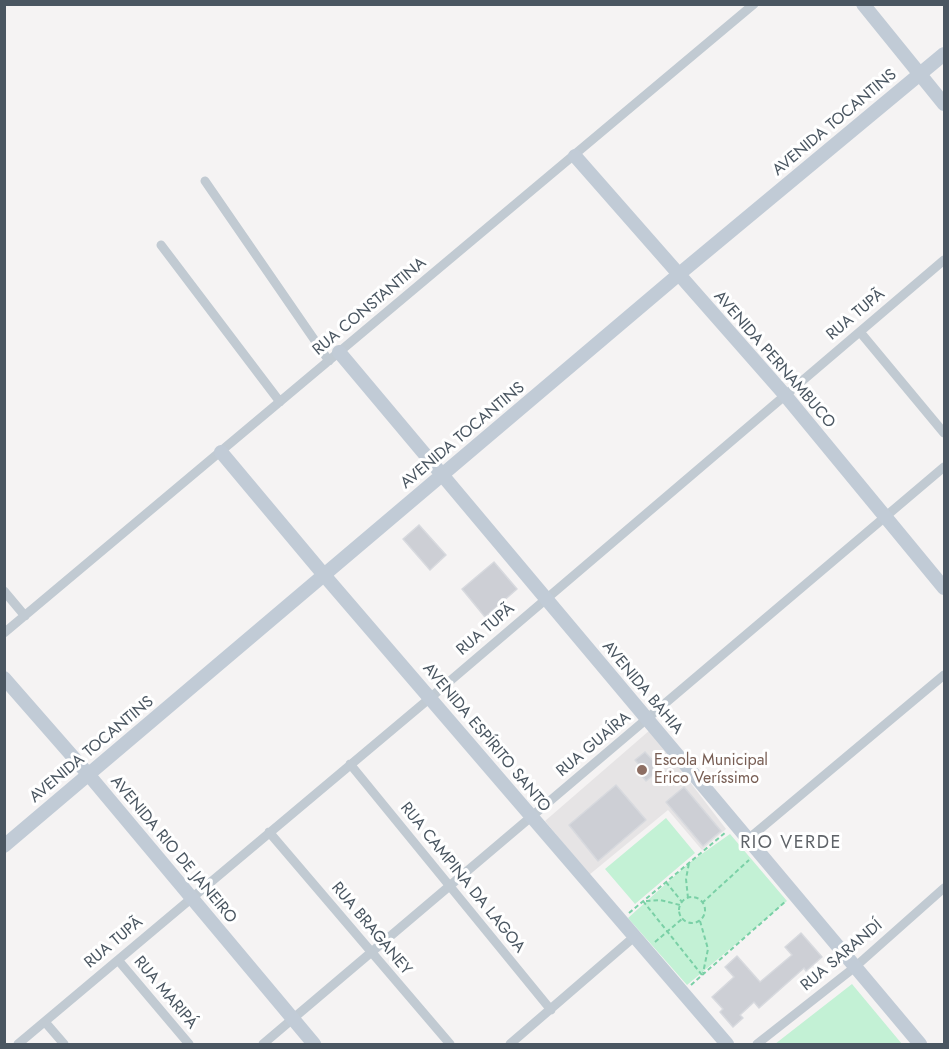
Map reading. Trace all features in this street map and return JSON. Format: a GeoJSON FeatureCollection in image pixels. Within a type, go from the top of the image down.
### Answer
{"type":"FeatureCollection","features":[{"type":"Feature","properties":{"kind":"street","name":"RUA CONSTANTINA"},"geometry":{"type":"LineString","coordinates":[[4,633],[754,4]]}},
{"type":"Feature","properties":{"kind":"street"},"geometry":{"type":"LineString","coordinates":[[863,4],[945,104]]}},
{"type":"Feature","properties":{"kind":"street","name":"AVENIDA TOCANTINS"},"geometry":{"type":"LineString","coordinates":[[4,846],[678,275],[945,54]]}},
{"type":"Feature","properties":{"kind":"street","name":"AVENIDA PERNAMBUCO"},"geometry":{"type":"LineString","coordinates":[[575,156],[785,395],[945,588]]}},
{"type":"Feature","properties":{"kind":"street"},"geometry":{"type":"LineString","coordinates":[[206,181],[334,357]]}},
{"type":"Feature","properties":{"kind":"street"},"geometry":{"type":"LineString","coordinates":[[161,245],[280,402]]}},
{"type":"Feature","properties":{"kind":"street","name":"RUA TUPÃ"},"geometry":{"type":"LineString","coordinates":[[18,1044],[430,698],[785,395],[943,265]]}},
{"type":"Feature","properties":{"kind":"street"},"geometry":{"type":"LineString","coordinates":[[860,332],[945,433]]}},
{"type":"Feature","properties":{"kind":"street","name":"AVENIDA BAHIA"},"geometry":{"type":"LineString","coordinates":[[334,357],[442,476],[920,1044]]}},
{"type":"Feature","properties":{"kind":"street","name":"AVENIDA ESPÍRITO SANTO"},"geometry":{"type":"LineString","coordinates":[[221,452],[531,818],[727,1044]]}},
{"type":"Feature","properties":{"kind":"street","name":"RUA GUAÍRA"},"geometry":{"type":"LineString","coordinates":[[263,1044],[945,467]]}},
{"type":"Feature","properties":{"kind":"street"},"geometry":{"type":"LineString","coordinates":[[4,591],[25,616]]}},
{"type":"Feature","properties":{"kind":"street"},"geometry":{"type":"LineString","coordinates":[[747,840],[945,675]]}},
{"type":"Feature","properties":{"kind":"street","name":"AVENIDA RIO DE JANEIRO"},"geometry":{"type":"LineString","coordinates":[[4,678],[88,774],[314,1044]]}},
{"type":"Feature","properties":{"kind":"street","name":"RUA CAMPINA DA LAGOA"},"geometry":{"type":"LineString","coordinates":[[350,764],[551,1011]]}},
{"type":"Feature","properties":{"kind":"street","name":"RUA BRAGANEY"},"geometry":{"type":"LineString","coordinates":[[269,832],[450,1044]]}},
{"type":"Feature","properties":{"kind":"street","name":"RUA SARANDÍ"},"geometry":{"type":"LineString","coordinates":[[757,1044],[855,967],[945,888]]}},
{"type":"Feature","properties":{"kind":"street"},"geometry":{"type":"LineString","coordinates":[[510,1044],[551,1011],[634,937]]}},
{"type":"Feature","properties":{"kind":"street","name":"RUA MARIPÁ"},"geometry":{"type":"LineString","coordinates":[[118,960],[189,1044]]}},
{"type":"Feature","properties":{"kind":"street"},"geometry":{"type":"LineString","coordinates":[[45,1022],[64,1044]]}},
{"type":"Feature","properties":{"kind":"path"},"geometry":{"type":"LineString","coordinates":[[620,920],[735,825]]}},
{"type":"Feature","properties":{"kind":"path"},"geometry":{"type":"LineString","coordinates":[[702,903],[758,853]]}},
{"type":"Feature","properties":{"kind":"path"},"geometry":{"type":"LineString","coordinates":[[688,898],[686,879],[689,863]]}},
{"type":"Feature","properties":{"kind":"path"},"geometry":{"type":"LineString","coordinates":[[666,882],[682,902]]}},
{"type":"Feature","properties":{"kind":"path"},"geometry":{"type":"LineString","coordinates":[[682,992],[794,894]]}},
{"type":"Feature","properties":{"kind":"path"},"geometry":{"type":"LineString","coordinates":[[700,921],[689,923],[682,919],[679,912],[682,902],[688,898],[696,898],[702,903],[704,914],[700,921],[708,948],[702,975]]}},
{"type":"Feature","properties":{"kind":"path"},"geometry":{"type":"LineString","coordinates":[[643,901],[660,900],[680,906]]}},
{"type":"Feature","properties":{"kind":"path"},"geometry":{"type":"LineString","coordinates":[[643,901],[702,975]]}},
{"type":"Feature","properties":{"kind":"path"},"geometry":{"type":"LineString","coordinates":[[645,950],[682,919]]}},
{"type":"Feature","properties":{"kind":"shaded area","name":"Escola Municipal Erico Veríssimo"},"geometry":{"type":"Polygon","coordinates":[[[650,730],[726,829],[702,850],[668,810],[589,875],[545,821],[650,730]]]}},
{"type":"Feature","properties":{"kind":"green space"},"geometry":{"type":"Polygon","coordinates":[[[666,818],[695,853],[635,904],[605,869],[666,818]]]}},
{"type":"Feature","properties":{"kind":"green space"},"geometry":{"type":"Polygon","coordinates":[[[730,834],[787,901],[687,985],[628,918],[689,863],[730,834]]]}},
{"type":"Feature","properties":{"kind":"green space"},"geometry":{"type":"Polygon","coordinates":[[[852,984],[902,1044],[775,1044],[852,984]]]}},
{"type":"Feature","properties":{"kind":"building"},"geometry":{"type":"Polygon","coordinates":[[[419,525],[446,555],[430,570],[403,539],[419,525]]]}},
{"type":"Feature","properties":{"kind":"building"},"geometry":{"type":"Polygon","coordinates":[[[494,562],[517,589],[485,617],[462,589],[494,562]]]}},
{"type":"Feature","properties":{"kind":"building"},"geometry":{"type":"Polygon","coordinates":[[[645,752],[657,765],[653,768],[657,772],[646,781],[638,771],[642,768],[635,760],[645,752]]]}},
{"type":"Feature","properties":{"kind":"building"},"geometry":{"type":"Polygon","coordinates":[[[616,785],[646,820],[598,861],[569,825],[616,785]]]}},
{"type":"Feature","properties":{"kind":"building"},"geometry":{"type":"Polygon","coordinates":[[[684,787],[721,831],[703,846],[666,802],[684,787]]]}},
{"type":"Feature","properties":{"kind":"building"},"geometry":{"type":"Polygon","coordinates":[[[801,933],[822,957],[806,971],[804,968],[759,1008],[754,1002],[740,1015],[743,1018],[733,1027],[720,1012],[723,1009],[712,997],[734,977],[725,967],[737,956],[760,982],[792,955],[785,947],[801,933]]]}},
{"type":"Feature","properties":{"kind":"place","name":"Escola Municipal Erico Veríssimo"},"geometry":{"type":"Point","coordinates":[642,770]}},
{"type":"Feature","properties":{"kind":"district","name":"RIO VERDE"},"geometry":{"type":"Point","coordinates":[791,844]}}]}
